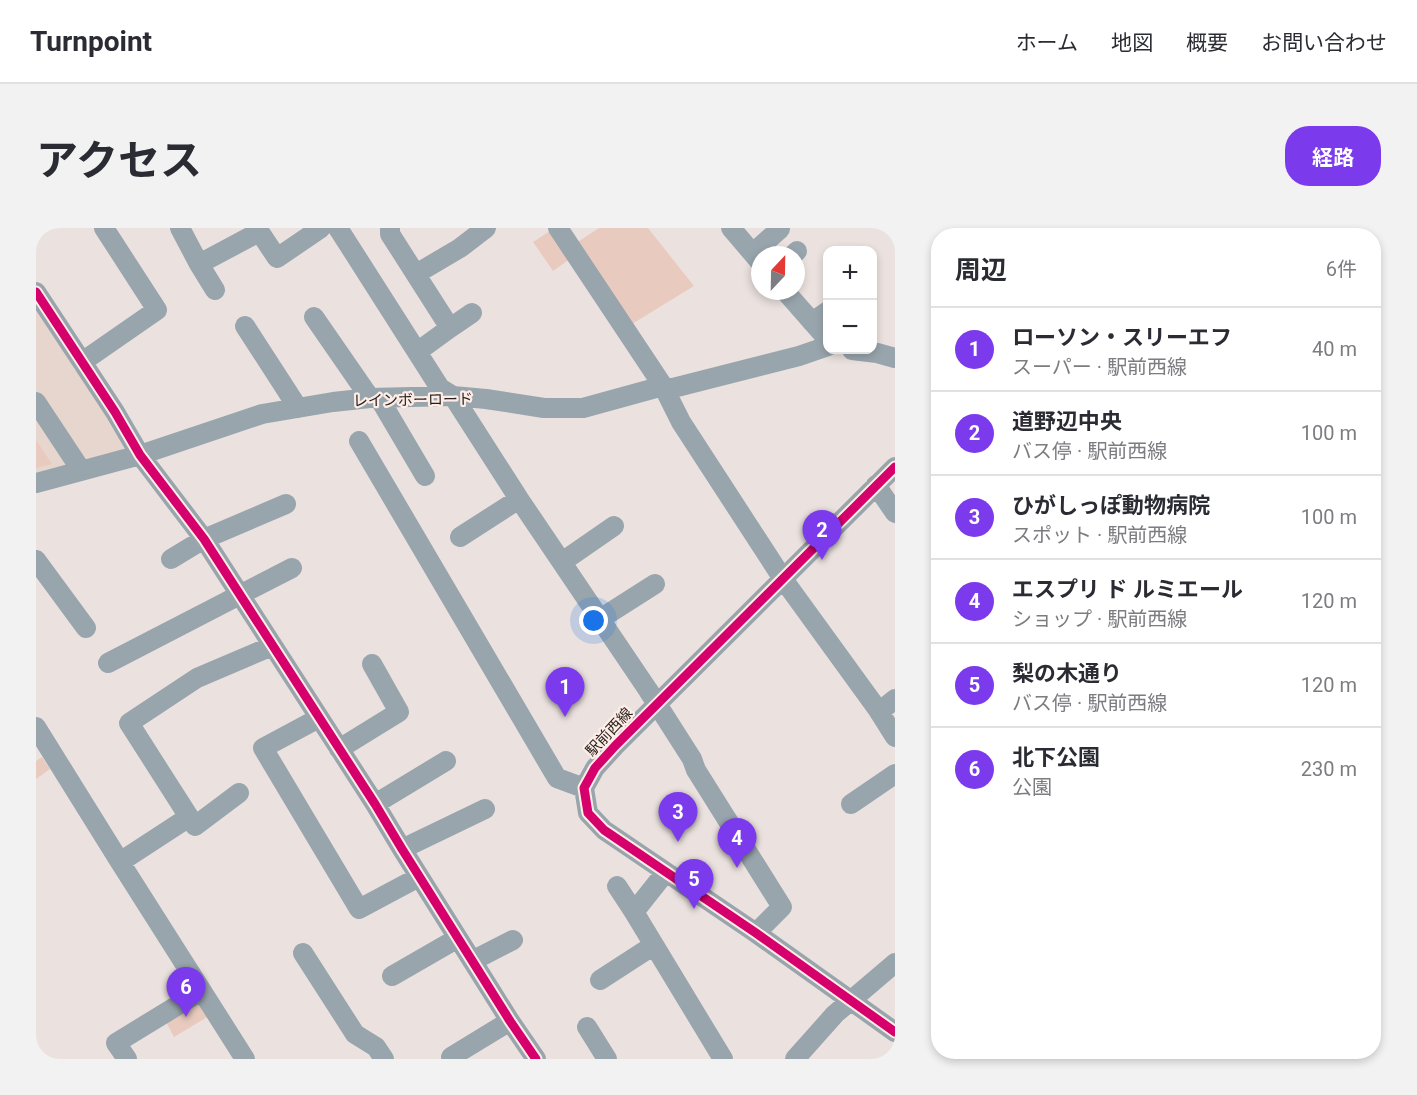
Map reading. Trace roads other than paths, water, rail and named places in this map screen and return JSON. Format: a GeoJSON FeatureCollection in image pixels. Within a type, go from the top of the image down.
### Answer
{"type":"FeatureCollection","features":[{"type":"Feature","properties":{"kind":"street"},"geometry":{"type":"LineString","coordinates":[[82,362],[158,310],[104,228]]}},
{"type":"Feature","properties":{"kind":"street"},"geometry":{"type":"LineString","coordinates":[[180,228],[215,290]]}},
{"type":"Feature","properties":{"kind":"street"},"geometry":{"type":"LineString","coordinates":[[199,264],[258,230],[277,258],[321,228]]}},
{"type":"Feature","properties":{"kind":"street"},"geometry":{"type":"LineString","coordinates":[[338,228],[440,388],[453,396],[519,499],[657,704],[785,913],[756,933]]}},
{"type":"Feature","properties":{"kind":"street"},"geometry":{"type":"LineString","coordinates":[[390,228],[390,234],[450,327]]}},
{"type":"Feature","properties":{"kind":"street"},"geometry":{"type":"LineString","coordinates":[[416,274],[460,248],[486,228]]}},
{"type":"Feature","properties":{"kind":"street"},"geometry":{"type":"LineString","coordinates":[[558,228],[663,386],[681,422],[783,579],[895,737]]}},
{"type":"Feature","properties":{"kind":"street"},"geometry":{"type":"LineString","coordinates":[[731,228],[751,251]]}},
{"type":"Feature","properties":{"kind":"street"},"geometry":{"type":"LineString","coordinates":[[765,246],[780,229]]}},
{"type":"Feature","properties":{"kind":"street"},"geometry":{"type":"LineString","coordinates":[[36,292],[141,454],[204,539],[536,1059]]}},
{"type":"Feature","properties":{"kind":"street"},"geometry":{"type":"LineString","coordinates":[[798,300],[820,316]]}},
{"type":"Feature","properties":{"kind":"street"},"geometry":{"type":"LineString","coordinates":[[417,352],[472,313]]}},
{"type":"Feature","properties":{"kind":"street"},"geometry":{"type":"LineString","coordinates":[[314,317],[375,398],[425,476]]}},
{"type":"Feature","properties":{"kind":"street"},"geometry":{"type":"LineString","coordinates":[[245,326],[298,408]]}},
{"type":"Feature","properties":{"kind":"street","name":"レインボーロード"},"geometry":{"type":"LineString","coordinates":[[36,483],[141,454],[262,414],[375,398],[453,396],[544,408],[583,408],[663,386],[673,388],[681,386],[823,348]]}},
{"type":"Feature","properties":{"kind":"street"},"geometry":{"type":"LineString","coordinates":[[877,353],[895,358]]}},
{"type":"Feature","properties":{"kind":"street"},"geometry":{"type":"LineString","coordinates":[[36,402],[81,470]]}},
{"type":"Feature","properties":{"kind":"street"},"geometry":{"type":"LineString","coordinates":[[359,441],[557,778],[584,788],[588,813],[604,830],[756,933],[895,1032]]}},
{"type":"Feature","properties":{"kind":"street","name":"駅前西線"},"geometry":{"type":"LineString","coordinates":[[584,788],[595,768],[615,746],[895,467]]}},
{"type":"Feature","properties":{"kind":"street"},"geometry":{"type":"LineString","coordinates":[[876,485],[895,513]]}},
{"type":"Feature","properties":{"kind":"street"},"geometry":{"type":"LineString","coordinates":[[460,537],[519,499]]}},
{"type":"Feature","properties":{"kind":"street"},"geometry":{"type":"LineString","coordinates":[[171,559],[204,539],[286,504]]}},
{"type":"Feature","properties":{"kind":"street"},"geometry":{"type":"LineString","coordinates":[[562,562],[614,526]]}},
{"type":"Feature","properties":{"kind":"street"},"geometry":{"type":"LineString","coordinates":[[36,560],[86,628]]}},
{"type":"Feature","properties":{"kind":"street"},"geometry":{"type":"LineString","coordinates":[[108,663],[291,568]]}},
{"type":"Feature","properties":{"kind":"street"},"geometry":{"type":"LineString","coordinates":[[600,619],[655,584]]}},
{"type":"Feature","properties":{"kind":"street"},"geometry":{"type":"LineString","coordinates":[[239,793],[195,826],[129,723],[197,678],[272,646]]}},
{"type":"Feature","properties":{"kind":"street"},"geometry":{"type":"LineString","coordinates":[[339,749],[399,712],[372,664]]}},
{"type":"Feature","properties":{"kind":"street"},"geometry":{"type":"LineString","coordinates":[[879,712],[895,699]]}},
{"type":"Feature","properties":{"kind":"street"},"geometry":{"type":"LineString","coordinates":[[319,718],[263,748],[359,909],[419,877]]}},
{"type":"Feature","properties":{"kind":"street"},"geometry":{"type":"LineString","coordinates":[[36,727],[245,1059]]}},
{"type":"Feature","properties":{"kind":"street"},"geometry":{"type":"LineString","coordinates":[[375,804],[446,761]]}},
{"type":"Feature","properties":{"kind":"street"},"geometry":{"type":"LineString","coordinates":[[851,804],[895,774]]}},
{"type":"Feature","properties":{"kind":"street"},"geometry":{"type":"LineString","coordinates":[[402,849],[484,809]]}},
{"type":"Feature","properties":{"kind":"street"},"geometry":{"type":"LineString","coordinates":[[120,862],[189,817]]}},
{"type":"Feature","properties":{"kind":"street"},"geometry":{"type":"LineString","coordinates":[[634,912],[665,873]]}},
{"type":"Feature","properties":{"kind":"street"},"geometry":{"type":"LineString","coordinates":[[617,886],[723,1059]]}},
{"type":"Feature","properties":{"kind":"street"},"geometry":{"type":"LineString","coordinates":[[392,976],[458,938]]}},
{"type":"Feature","properties":{"kind":"street"},"geometry":{"type":"LineString","coordinates":[[472,961],[513,939]]}},
{"type":"Feature","properties":{"kind":"street"},"geometry":{"type":"LineString","coordinates":[[600,980],[654,945]]}},
{"type":"Feature","properties":{"kind":"street"},"geometry":{"type":"LineString","coordinates":[[303,953],[355,1034],[376,1047],[384,1059]]}},
{"type":"Feature","properties":{"kind":"street"},"geometry":{"type":"LineString","coordinates":[[795,1059],[835,1014],[895,963]]}},
{"type":"Feature","properties":{"kind":"street"},"geometry":{"type":"LineString","coordinates":[[127,1059],[116,1043],[201,991]]}},
{"type":"Feature","properties":{"kind":"street"},"geometry":{"type":"LineString","coordinates":[[450,1057],[510,1021]]}},
{"type":"Feature","properties":{"kind":"street"},"geometry":{"type":"LineString","coordinates":[[587,1028],[607,1059]]}},
{"type":"Feature","properties":{"kind":"place","name":"道野辺中央"},"geometry":{"type":"Point","coordinates":[822,560]}},
{"type":"Feature","properties":{"kind":"place","name":"ローソン・スリーエフ"},"geometry":{"type":"Point","coordinates":[565,717]}},
{"type":"Feature","properties":{"kind":"place","name":"ひがしっぽ動物病院"},"geometry":{"type":"Point","coordinates":[678,842]}},
{"type":"Feature","properties":{"kind":"place","name":"エスプリ ド ルミエール"},"geometry":{"type":"Point","coordinates":[737,868]}},
{"type":"Feature","properties":{"kind":"place","name":"梨の木通り"},"geometry":{"type":"Point","coordinates":[694,909]}},
{"type":"Feature","properties":{"kind":"place","name":"北下公園"},"geometry":{"type":"Point","coordinates":[186,1017]}}]}
